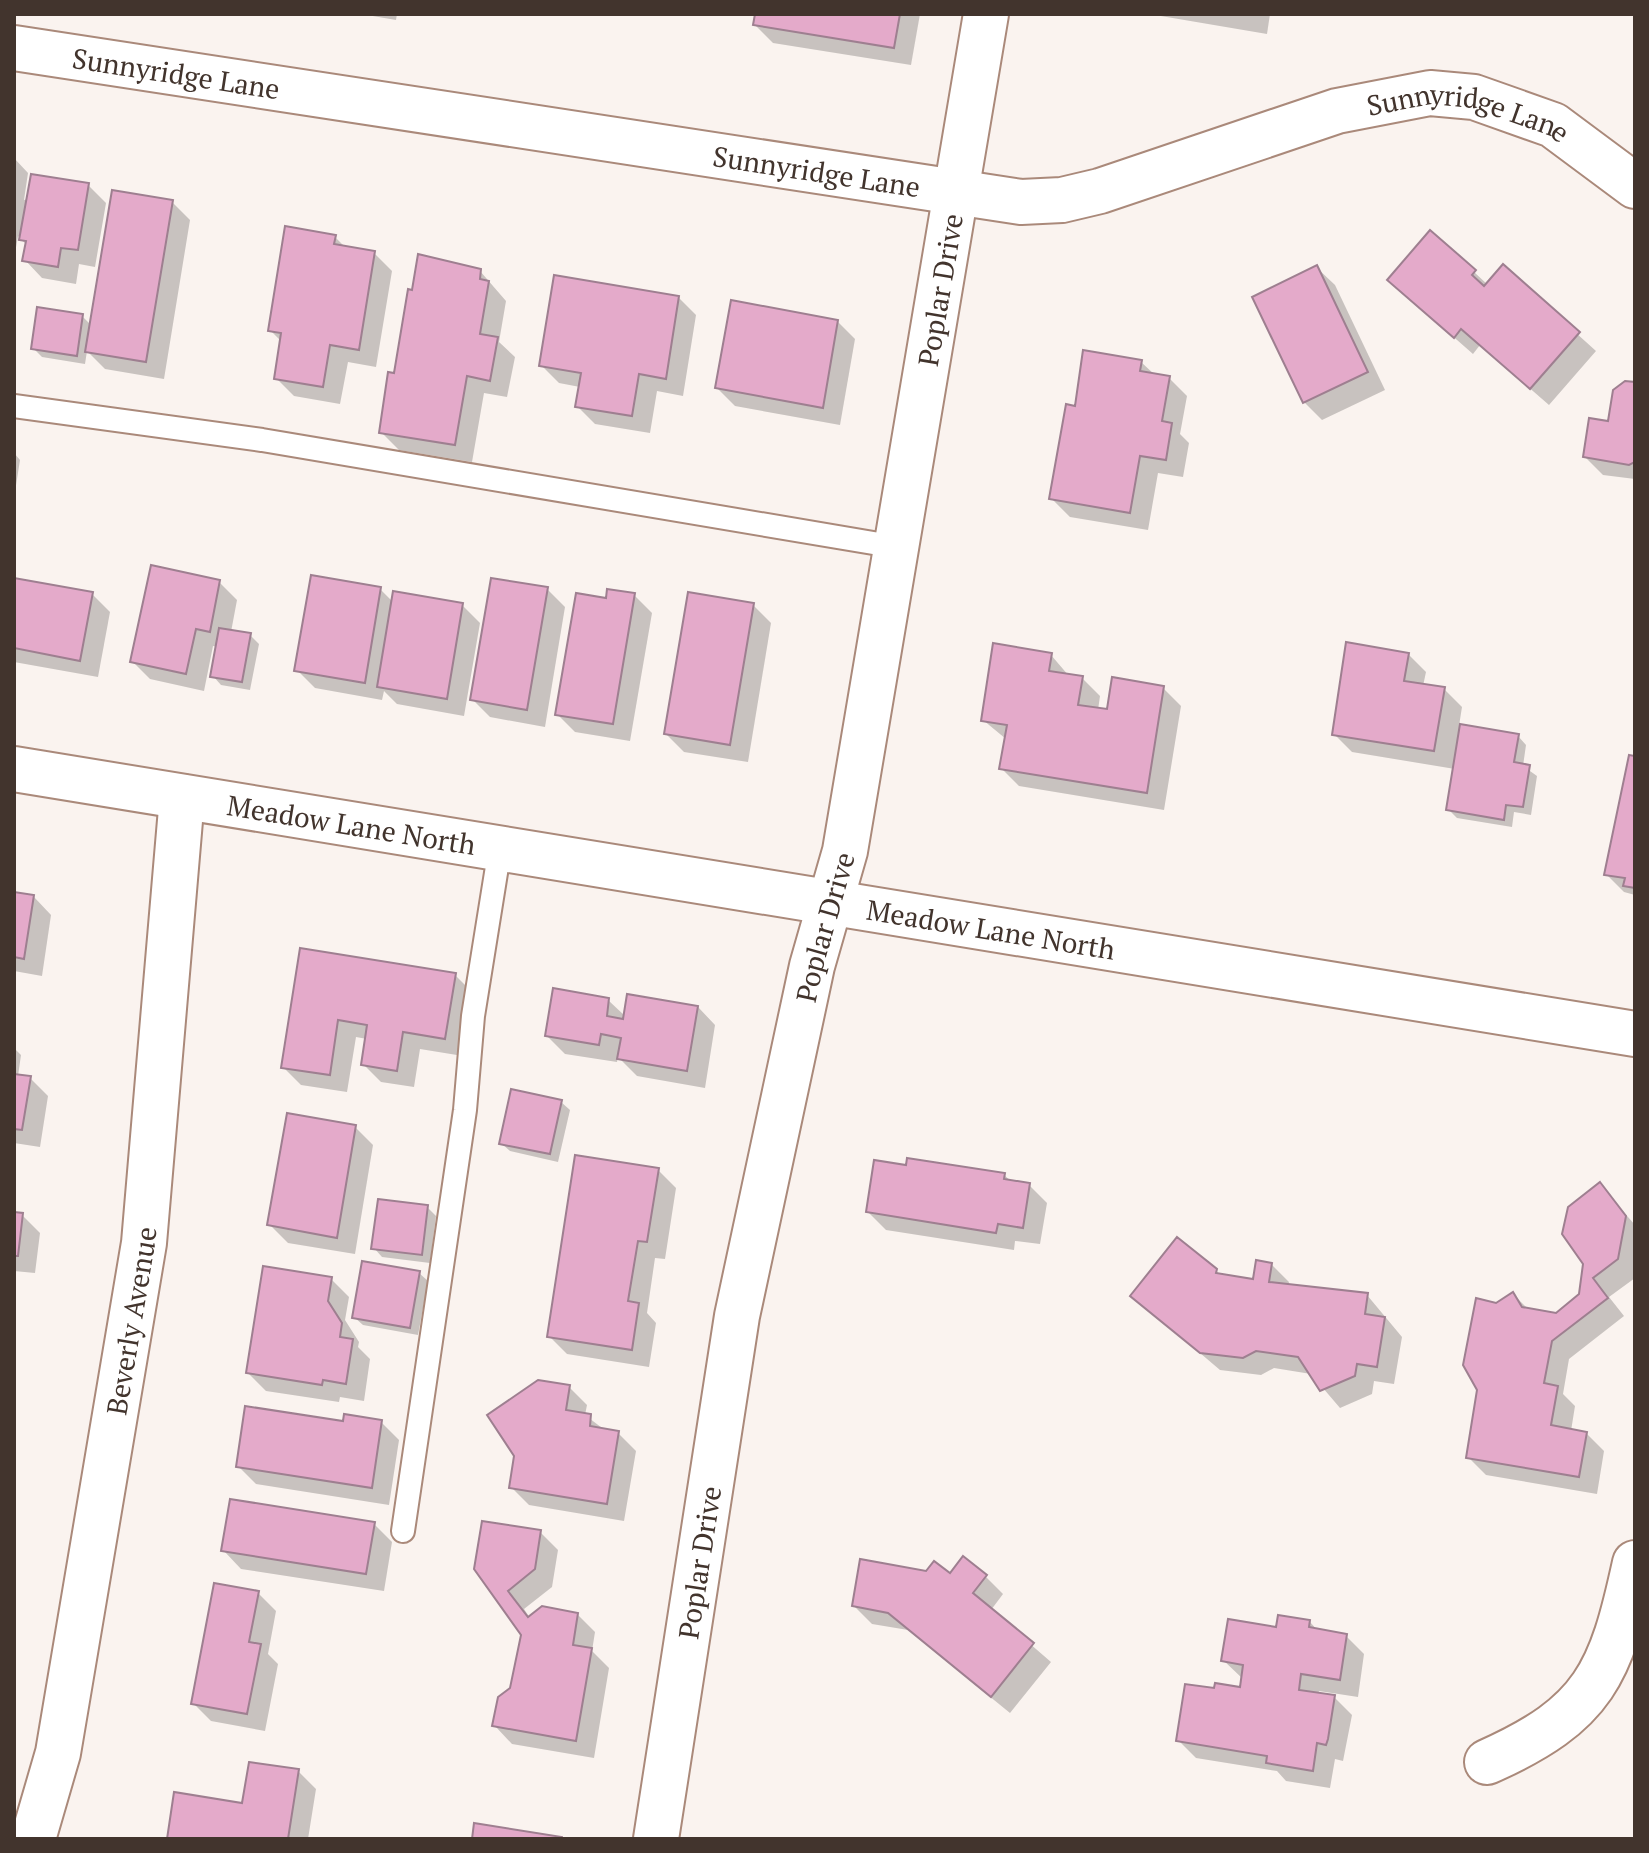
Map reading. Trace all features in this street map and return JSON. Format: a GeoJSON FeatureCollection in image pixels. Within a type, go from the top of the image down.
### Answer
{"type":"FeatureCollection","features":[{"type":"Feature","properties":{"kind":"street","name":"Poplar Drive"},"geometry":{"type":"LineString","coordinates":[[656,1839],[737,1316],[812,966],[845,851],[986,14]]}},
{"type":"Feature","properties":{"kind":"street","name":"Sunnyridge Lane"},"geometry":{"type":"LineString","coordinates":[[14,48],[1021,202],[1062,200],[1100,191],[1337,111],[1430,93],[1474,97],[1553,125],[1635,186]]}},
{"type":"Feature","properties":{"kind":"street","name":"Meadow Lane North"},"geometry":{"type":"LineString","coordinates":[[14,769],[1635,1034]]}},
{"type":"Feature","properties":{"kind":"street","name":"Beverly Avenue"},"geometry":{"type":"LineString","coordinates":[[33,1839],[58,1753],[144,1243],[182,797]]}},
{"type":"Feature","properties":{"kind":"street"},"geometry":{"type":"LineString","coordinates":[[1487,1762],[1521,1747],[1565,1718],[1595,1685],[1612,1655],[1635,1563]]}},
{"type":"Feature","properties":{"kind":"lane"},"geometry":{"type":"LineString","coordinates":[[14,406],[262,440],[897,547]]}},
{"type":"Feature","properties":{"kind":"lane"},"geometry":{"type":"LineString","coordinates":[[403,1531],[465,1110],[473,1016],[500,848]]}},
{"type":"Feature","properties":{"kind":"building"},"geometry":{"type":"Polygon","coordinates":[[[755,14],[900,14],[894,48],[753,25],[755,14]]]}},
{"type":"Feature","properties":{"kind":"building"},"geometry":{"type":"Polygon","coordinates":[[[31,174],[89,183],[78,250],[61,248],[58,267],[22,261],[26,241],[19,240],[31,174]]]}},
{"type":"Feature","properties":{"kind":"building"},"geometry":{"type":"Polygon","coordinates":[[[112,190],[173,200],[146,362],[85,352],[112,190]]]}},
{"type":"Feature","properties":{"kind":"building"},"geometry":{"type":"Polygon","coordinates":[[[285,226],[336,235],[334,244],[375,251],[359,350],[330,345],[323,387],[274,379],[281,333],[268,331],[285,226]]]}},
{"type":"Feature","properties":{"kind":"building"},"geometry":{"type":"Polygon","coordinates":[[[1430,230],[1476,270],[1472,275],[1484,286],[1503,264],[1580,332],[1530,389],[1461,329],[1454,338],[1387,280],[1430,230]]]}},
{"type":"Feature","properties":{"kind":"building"},"geometry":{"type":"Polygon","coordinates":[[[418,254],[481,269],[480,279],[489,281],[480,334],[498,337],[490,381],[467,376],[455,445],[379,433],[388,372],[394,373],[408,289],[412,290],[418,254]]]}},
{"type":"Feature","properties":{"kind":"building"},"geometry":{"type":"Polygon","coordinates":[[[1317,265],[1368,372],[1303,403],[1252,297],[1317,265]]]}},
{"type":"Feature","properties":{"kind":"building"},"geometry":{"type":"Polygon","coordinates":[[[554,275],[679,296],[666,379],[639,374],[632,416],[575,407],[581,373],[539,366],[554,275]]]}},
{"type":"Feature","properties":{"kind":"building"},"geometry":{"type":"Polygon","coordinates":[[[731,300],[838,320],[823,408],[715,388],[731,300]]]}},
{"type":"Feature","properties":{"kind":"building"},"geometry":{"type":"Polygon","coordinates":[[[37,307],[83,314],[77,356],[31,349],[37,307]]]}},
{"type":"Feature","properties":{"kind":"building"},"geometry":{"type":"Polygon","coordinates":[[[1083,350],[1142,360],[1140,371],[1170,376],[1162,421],[1172,423],[1166,460],[1140,456],[1130,513],[1049,499],[1066,404],[1075,406],[1083,350]]]}},
{"type":"Feature","properties":{"kind":"building"},"geometry":{"type":"Polygon","coordinates":[[[1625,381],[1635,382],[1635,462],[1629,465],[1583,457],[1589,418],[1608,421],[1613,390],[1625,381]]]}},
{"type":"Feature","properties":{"kind":"building"},"geometry":{"type":"Polygon","coordinates":[[[151,565],[220,580],[210,632],[196,629],[186,674],[130,662],[151,565]]]}},
{"type":"Feature","properties":{"kind":"building"},"geometry":{"type":"Polygon","coordinates":[[[311,575],[381,587],[365,683],[294,671],[311,575]]]}},
{"type":"Feature","properties":{"kind":"building"},"geometry":{"type":"Polygon","coordinates":[[[14,578],[93,592],[80,661],[14,648],[14,578]]]}},
{"type":"Feature","properties":{"kind":"building"},"geometry":{"type":"Polygon","coordinates":[[[491,578],[548,587],[527,710],[470,700],[491,578]]]}},
{"type":"Feature","properties":{"kind":"building"},"geometry":{"type":"Polygon","coordinates":[[[607,589],[635,593],[613,724],[555,715],[576,593],[606,598],[607,589]]]}},
{"type":"Feature","properties":{"kind":"building"},"geometry":{"type":"Polygon","coordinates":[[[393,591],[463,603],[447,699],[377,687],[393,591]]]}},
{"type":"Feature","properties":{"kind":"building"},"geometry":{"type":"Polygon","coordinates":[[[688,592],[754,603],[730,745],[664,734],[688,592]]]}},
{"type":"Feature","properties":{"kind":"building"},"geometry":{"type":"Polygon","coordinates":[[[219,628],[251,633],[242,682],[210,677],[219,628]]]}},
{"type":"Feature","properties":{"kind":"building"},"geometry":{"type":"Polygon","coordinates":[[[1346,642],[1409,653],[1404,681],[1445,687],[1434,751],[1332,735],[1346,642]]]}},
{"type":"Feature","properties":{"kind":"building"},"geometry":{"type":"Polygon","coordinates":[[[993,643],[1052,653],[1049,671],[1083,676],[1078,705],[1107,709],[1112,677],[1164,686],[1147,793],[999,769],[1007,725],[981,721],[993,643]]]}},
{"type":"Feature","properties":{"kind":"building"},"geometry":{"type":"Polygon","coordinates":[[[1460,724],[1519,734],[1514,762],[1530,765],[1523,807],[1506,805],[1504,820],[1446,810],[1460,724]]]}},
{"type":"Feature","properties":{"kind":"building"},"geometry":{"type":"Polygon","coordinates":[[[1629,755],[1635,756],[1635,888],[1623,886],[1625,878],[1604,875],[1629,755]]]}},
{"type":"Feature","properties":{"kind":"building"},"geometry":{"type":"Polygon","coordinates":[[[14,892],[34,895],[24,959],[14,957],[14,892]]]}},
{"type":"Feature","properties":{"kind":"building"},"geometry":{"type":"Polygon","coordinates":[[[300,948],[456,973],[445,1039],[403,1032],[397,1071],[361,1065],[367,1025],[338,1020],[330,1075],[281,1068],[300,948]]]}},
{"type":"Feature","properties":{"kind":"building"},"geometry":{"type":"Polygon","coordinates":[[[553,988],[609,998],[607,1016],[623,1019],[627,994],[698,1006],[687,1071],[617,1059],[621,1038],[601,1034],[599,1045],[545,1036],[553,988]]]}},
{"type":"Feature","properties":{"kind":"building"},"geometry":{"type":"Polygon","coordinates":[[[14,1074],[31,1076],[22,1130],[14,1129],[14,1074]]]}},
{"type":"Feature","properties":{"kind":"building"},"geometry":{"type":"Polygon","coordinates":[[[511,1089],[562,1100],[550,1154],[499,1144],[511,1089]]]}},
{"type":"Feature","properties":{"kind":"building"},"geometry":{"type":"Polygon","coordinates":[[[287,1113],[356,1125],[337,1238],[267,1225],[287,1113]]]}},
{"type":"Feature","properties":{"kind":"building"},"geometry":{"type":"Polygon","coordinates":[[[575,1155],[659,1168],[647,1242],[638,1241],[628,1301],[639,1303],[632,1350],[547,1337],[575,1155]]]}},
{"type":"Feature","properties":{"kind":"building"},"geometry":{"type":"Polygon","coordinates":[[[907,1158],[1005,1173],[1004,1179],[1030,1183],[1023,1228],[998,1224],[996,1233],[866,1212],[874,1160],[906,1165],[907,1158]]]}},
{"type":"Feature","properties":{"kind":"building"},"geometry":{"type":"Polygon","coordinates":[[[1600,1182],[1626,1216],[1618,1259],[1593,1278],[1608,1298],[1552,1341],[1544,1383],[1558,1386],[1551,1425],[1587,1432],[1579,1477],[1466,1458],[1477,1390],[1463,1365],[1476,1298],[1496,1303],[1513,1292],[1522,1307],[1556,1313],[1579,1294],[1583,1264],[1562,1234],[1568,1207],[1600,1182]]]}},
{"type":"Feature","properties":{"kind":"building"},"geometry":{"type":"Polygon","coordinates":[[[378,1199],[428,1205],[422,1255],[371,1249],[378,1199]]]}},
{"type":"Feature","properties":{"kind":"building"},"geometry":{"type":"Polygon","coordinates":[[[14,1212],[23,1213],[18,1256],[14,1256],[14,1212]]]}},
{"type":"Feature","properties":{"kind":"building"},"geometry":{"type":"Polygon","coordinates":[[[1177,1237],[1217,1269],[1216,1273],[1253,1279],[1256,1260],[1272,1263],[1269,1282],[1368,1293],[1365,1314],[1385,1317],[1377,1367],[1357,1364],[1355,1376],[1320,1391],[1298,1357],[1256,1351],[1243,1358],[1200,1353],[1130,1296],[1177,1237]]]}},
{"type":"Feature","properties":{"kind":"building"},"geometry":{"type":"Polygon","coordinates":[[[362,1261],[420,1271],[410,1328],[352,1318],[362,1261]]]}},
{"type":"Feature","properties":{"kind":"building"},"geometry":{"type":"Polygon","coordinates":[[[263,1266],[332,1277],[328,1301],[342,1323],[340,1337],[353,1339],[346,1384],[323,1380],[322,1385],[246,1373],[263,1266]]]}},
{"type":"Feature","properties":{"kind":"building"},"geometry":{"type":"Polygon","coordinates":[[[538,1380],[570,1385],[566,1410],[591,1414],[590,1426],[619,1431],[607,1504],[509,1488],[514,1456],[487,1415],[538,1380]]]}},
{"type":"Feature","properties":{"kind":"building"},"geometry":{"type":"Polygon","coordinates":[[[245,1406],[343,1421],[344,1414],[382,1420],[372,1488],[236,1467],[245,1406]]]}},
{"type":"Feature","properties":{"kind":"building"},"geometry":{"type":"Polygon","coordinates":[[[230,1499],[375,1522],[366,1574],[221,1551],[230,1499]]]}},
{"type":"Feature","properties":{"kind":"building"},"geometry":{"type":"Polygon","coordinates":[[[482,1521],[541,1530],[535,1569],[508,1591],[528,1617],[542,1606],[578,1613],[573,1645],[592,1648],[576,1741],[492,1726],[498,1697],[510,1688],[521,1635],[474,1569],[482,1521]]]}},
{"type":"Feature","properties":{"kind":"building"},"geometry":{"type":"Polygon","coordinates":[[[963,1556],[987,1575],[973,1593],[1034,1643],[991,1697],[888,1613],[852,1606],[860,1559],[926,1571],[934,1561],[950,1573],[963,1556]]]}},
{"type":"Feature","properties":{"kind":"building"},"geometry":{"type":"Polygon","coordinates":[[[214,1583],[259,1591],[249,1642],[261,1644],[247,1714],[191,1704],[214,1583]]]}},
{"type":"Feature","properties":{"kind":"building"},"geometry":{"type":"Polygon","coordinates":[[[1278,1615],[1310,1620],[1309,1627],[1347,1634],[1340,1680],[1301,1674],[1299,1690],[1335,1695],[1328,1739],[1326,1745],[1317,1743],[1313,1771],[1266,1763],[1267,1756],[1176,1741],[1185,1684],[1214,1688],[1215,1683],[1240,1687],[1243,1665],[1221,1661],[1228,1619],[1276,1627],[1278,1615]]]}},
{"type":"Feature","properties":{"kind":"building"},"geometry":{"type":"Polygon","coordinates":[[[249,1762],[299,1769],[288,1839],[167,1839],[174,1792],[242,1803],[249,1762]]]}},
{"type":"Feature","properties":{"kind":"building"},"geometry":{"type":"Polygon","coordinates":[[[474,1823],[562,1837],[562,1839],[472,1839],[474,1823]]]}}]}
